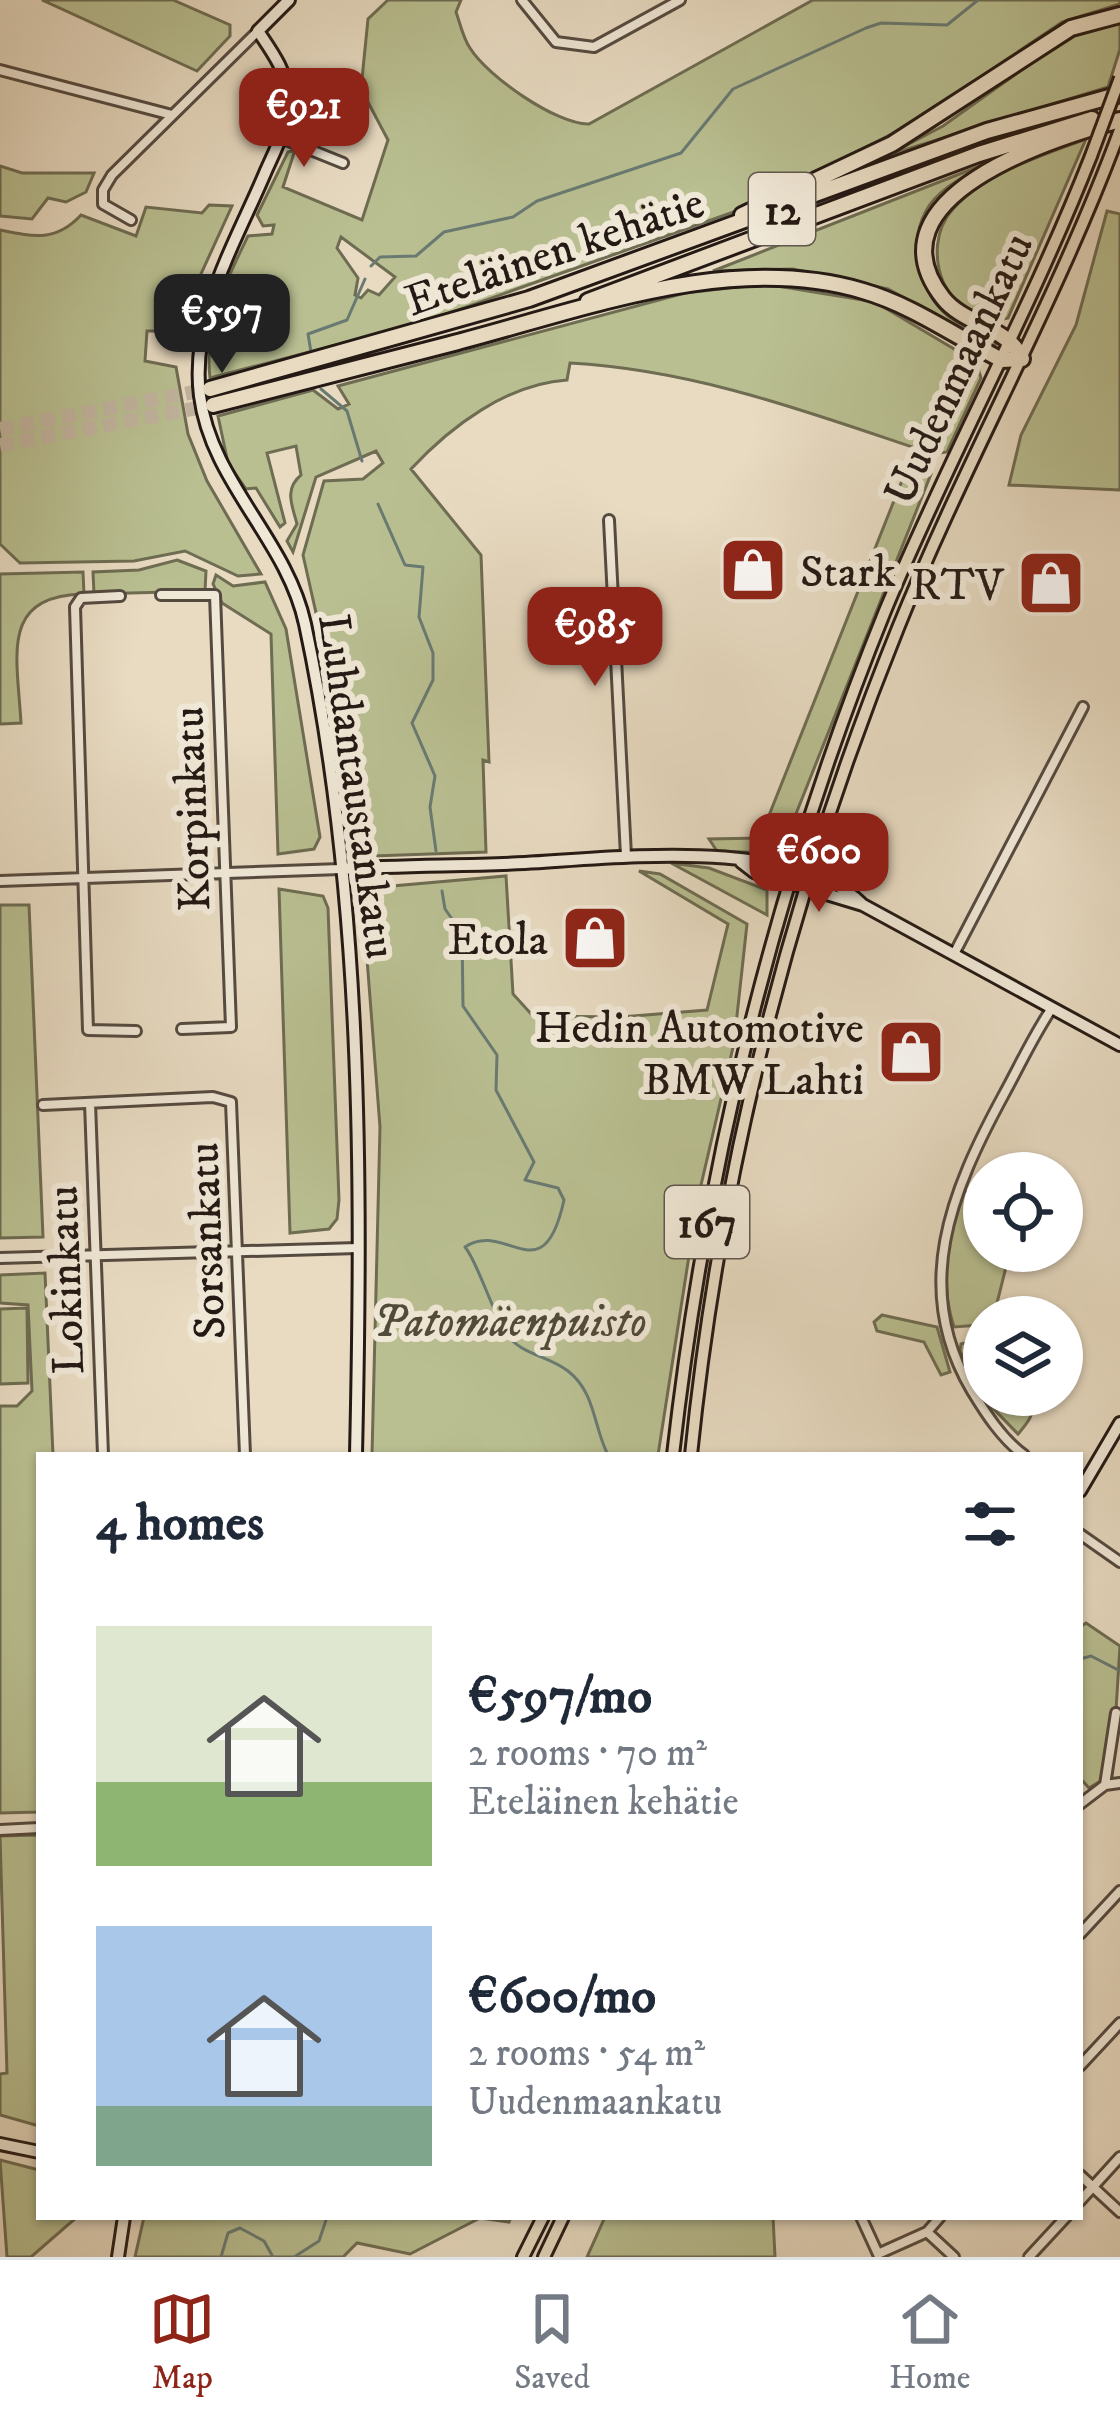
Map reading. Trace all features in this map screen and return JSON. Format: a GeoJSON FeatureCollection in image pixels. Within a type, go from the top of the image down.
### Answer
{"type":"FeatureCollection","features":[{"type":"Feature","properties":{"kind":"highway"},"geometry":{"type":"LineString","coordinates":[[445,326],[797,190],[931,122],[1071,28],[1120,15]]}},
{"type":"Feature","properties":{"kind":"highway","name":"Eteläinen kehätie"},"geometry":{"type":"LineString","coordinates":[[1120,94],[987,131],[691,243],[445,326],[212,397],[450,344],[650,280],[980,154],[1120,116]]}},
{"type":"Feature","properties":{"kind":"highway"},"geometry":{"type":"LineString","coordinates":[[450,344],[669,290],[766,277],[863,291],[1002,360],[1022,359],[1011,341],[965,317],[933,284],[926,240],[933,218],[966,183],[994,167],[1120,116]]}},
{"type":"Feature","properties":{"kind":"main road","name":"Uudenmaankatu"},"geometry":{"type":"LineString","coordinates":[[673,1452],[720,1153],[792,874],[893,593],[1011,341],[1120,79]]}},
{"type":"Feature","properties":{"kind":"main road","name":"Uudenmaankatu"},"geometry":{"type":"LineString","coordinates":[[691,1452],[731,1188],[827,820],[898,627],[1022,359],[1120,130]]}},
{"type":"Feature","properties":{"kind":"main road"},"geometry":{"type":"LineString","coordinates":[[524,2257],[542,2220]]}},
{"type":"Feature","properties":{"kind":"main road"},"geometry":{"type":"LineString","coordinates":[[544,2257],[562,2220]]}},
{"type":"Feature","properties":{"kind":"street"},"geometry":{"type":"LineString","coordinates":[[131,220],[107,209],[103,190],[289,0]]}},
{"type":"Feature","properties":{"kind":"street"},"geometry":{"type":"LineString","coordinates":[[522,0],[556,42],[594,47],[680,0]]}},
{"type":"Feature","properties":{"kind":"street","name":"Luhdantaustankatu"},"geometry":{"type":"LineString","coordinates":[[258,31],[286,80],[288,101],[281,138],[208,307],[199,350],[200,398],[212,446],[284,566],[304,620],[327,741],[352,1001],[358,1248],[356,1452]]}},
{"type":"Feature","properties":{"kind":"street"},"geometry":{"type":"LineString","coordinates":[[0,70],[172,115]]}},
{"type":"Feature","properties":{"kind":"street"},"geometry":{"type":"LineString","coordinates":[[281,138],[343,163]]}},
{"type":"Feature","properties":{"kind":"street"},"geometry":{"type":"LineString","coordinates":[[609,520],[626,856]]}},
{"type":"Feature","properties":{"kind":"street","name":"Korpinkatu"},"geometry":{"type":"LineString","coordinates":[[161,595],[215,596],[231,1027],[182,1029]]}},
{"type":"Feature","properties":{"kind":"street"},"geometry":{"type":"LineString","coordinates":[[120,596],[81,598],[75,607],[88,1030],[136,1031]]}},
{"type":"Feature","properties":{"kind":"street"},"geometry":{"type":"LineString","coordinates":[[953,954],[1083,707]]}},
{"type":"Feature","properties":{"kind":"street"},"geometry":{"type":"LineString","coordinates":[[0,881],[626,856],[741,862],[850,892],[862,905],[1120,1045]]}},
{"type":"Feature","properties":{"kind":"street"},"geometry":{"type":"LineString","coordinates":[[1021,1452],[995,1426],[962,1375],[942,1311],[939,1252],[962,1177],[1052,1008]]}},
{"type":"Feature","properties":{"kind":"street","name":"Sorsankatu"},"geometry":{"type":"LineString","coordinates":[[90,1103],[213,1097],[231,1102],[245,1452]]}},
{"type":"Feature","properties":{"kind":"street"},"geometry":{"type":"LineString","coordinates":[[43,1105],[90,1103]]}},
{"type":"Feature","properties":{"kind":"street","name":"Lokinkatu"},"geometry":{"type":"LineString","coordinates":[[90,1103],[103,1452]]}},
{"type":"Feature","properties":{"kind":"street"},"geometry":{"type":"LineString","coordinates":[[0,1258],[358,1248]]}},
{"type":"Feature","properties":{"kind":"street"},"geometry":{"type":"LineString","coordinates":[[1083,1486],[1120,1423]]}},
{"type":"Feature","properties":{"kind":"street"},"geometry":{"type":"LineString","coordinates":[[1083,1536],[1120,1562]]}},
{"type":"Feature","properties":{"kind":"street"},"geometry":{"type":"LineString","coordinates":[[1105,1785],[1116,1713]]}},
{"type":"Feature","properties":{"kind":"street"},"geometry":{"type":"LineString","coordinates":[[1083,1802],[1105,1785],[1120,1783]]}},
{"type":"Feature","properties":{"kind":"street"},"geometry":{"type":"LineString","coordinates":[[0,1830],[36,1828]]}},
{"type":"Feature","properties":{"kind":"street"},"geometry":{"type":"LineString","coordinates":[[1083,1931],[1120,1891]]}},
{"type":"Feature","properties":{"kind":"street"},"geometry":{"type":"LineString","coordinates":[[1083,2063],[1120,2023]]}},
{"type":"Feature","properties":{"kind":"street"},"geometry":{"type":"LineString","coordinates":[[0,2144],[36,2151]]}},
{"type":"Feature","properties":{"kind":"street"},"geometry":{"type":"LineString","coordinates":[[1083,2198],[1120,2157]]}},
{"type":"Feature","properties":{"kind":"street"},"geometry":{"type":"LineString","coordinates":[[1083,2178],[1120,2212]]}},
{"type":"Feature","properties":{"kind":"street"},"geometry":{"type":"LineString","coordinates":[[118,2257],[124,2220]]}},
{"type":"Feature","properties":{"kind":"street"},"geometry":{"type":"LineString","coordinates":[[863,2220],[879,2256],[927,2232],[937,2220]]}},
{"type":"Feature","properties":{"kind":"street"},"geometry":{"type":"LineString","coordinates":[[1029,2257],[1063,2220]]}},
{"type":"Feature","properties":{"kind":"street"},"geometry":{"type":"LineString","coordinates":[[927,2232],[954,2257]]}},
{"type":"Feature","properties":{"kind":"green space"},"geometry":{"type":"Polygon","coordinates":[[[42,0],[173,0],[230,25],[230,36],[197,71],[42,0]]]}},
{"type":"Feature","properties":{"kind":"green space"},"geometry":{"type":"Polygon","coordinates":[[[388,0],[461,0],[456,12],[465,40],[491,72],[542,108],[589,124],[813,0],[1120,0],[1120,4],[1062,22],[908,126],[742,209],[427,321],[210,378],[210,340],[218,304],[248,236],[272,234],[274,225],[263,226],[257,215],[288,152],[295,150],[283,187],[362,220],[388,140],[361,89],[368,19],[388,0]],[[341,237],[337,248],[358,278],[355,295],[361,298],[368,290],[379,295],[395,277],[341,237]]]}},
{"type":"Feature","properties":{"kind":"green space"},"geometry":{"type":"Polygon","coordinates":[[[1120,23],[1120,49],[1108,87],[888,155],[943,126],[1067,38],[1120,23]]]}},
{"type":"Feature","properties":{"kind":"green space"},"geometry":{"type":"Polygon","coordinates":[[[1086,139],[1008,318],[987,319],[969,313],[954,301],[938,265],[942,226],[953,209],[998,175],[1086,139]]]}},
{"type":"Feature","properties":{"kind":"green space"},"geometry":{"type":"Polygon","coordinates":[[[985,164],[931,203],[921,224],[918,252],[924,281],[938,306],[996,343],[994,347],[888,289],[793,269],[713,271],[985,164]]]}},
{"type":"Feature","properties":{"kind":"green space"},"geometry":{"type":"Polygon","coordinates":[[[0,166],[22,173],[94,173],[86,192],[66,202],[48,198],[32,219],[0,216],[0,166]]]}},
{"type":"Feature","properties":{"kind":"green space"},"geometry":{"type":"Polygon","coordinates":[[[209,205],[232,206],[190,298],[181,331],[147,331],[145,361],[176,367],[188,434],[207,481],[261,574],[238,576],[185,551],[134,561],[20,563],[0,544],[0,230],[44,235],[63,230],[81,215],[136,236],[146,207],[202,213],[209,205]]]}},
{"type":"Feature","properties":{"kind":"green space"},"geometry":{"type":"Polygon","coordinates":[[[1107,211],[1120,214],[1120,490],[1009,485],[1021,435],[1076,325],[1107,211]]]}},
{"type":"Feature","properties":{"kind":"green space"},"geometry":{"type":"Polygon","coordinates":[[[765,284],[875,302],[976,362],[981,378],[947,452],[933,454],[709,384],[570,363],[567,380],[523,390],[462,423],[411,469],[481,555],[489,762],[483,760],[486,852],[373,856],[359,840],[357,795],[303,555],[324,481],[363,479],[383,463],[376,451],[316,477],[293,552],[287,541],[297,524],[291,498],[292,486],[301,475],[296,446],[267,453],[285,523],[280,527],[256,488],[246,489],[228,463],[218,416],[313,390],[338,409],[349,404],[338,386],[685,293],[765,284]]]}},
{"type":"Feature","properties":{"kind":"green space"},"geometry":{"type":"Polygon","coordinates":[[[907,468],[931,474],[784,844],[769,853],[717,851],[709,839],[760,838],[907,468]]]}},
{"type":"Feature","properties":{"kind":"green space"},"geometry":{"type":"Polygon","coordinates":[[[177,560],[206,571],[205,591],[94,594],[93,572],[139,570],[177,560]]]}},
{"type":"Feature","properties":{"kind":"green space"},"geometry":{"type":"Polygon","coordinates":[[[83,572],[84,594],[57,597],[38,605],[26,618],[17,652],[21,723],[0,724],[0,574],[83,572]]]}},
{"type":"Feature","properties":{"kind":"green space"},"geometry":{"type":"Polygon","coordinates":[[[216,575],[233,586],[265,582],[286,629],[320,837],[314,849],[278,854],[271,634],[222,603],[213,584],[216,575]]]}},
{"type":"Feature","properties":{"kind":"green space"},"geometry":{"type":"Polygon","coordinates":[[[671,863],[709,868],[767,890],[767,915],[671,863]]]}},
{"type":"Feature","properties":{"kind":"green space","name":"Patomäenpuisto"},"geometry":{"type":"Polygon","coordinates":[[[639,871],[660,874],[747,924],[734,1043],[698,1198],[658,1452],[372,1452],[380,1127],[363,907],[369,894],[381,887],[506,876],[513,994],[533,1016],[621,1017],[707,1010],[728,924],[639,871]]]}},
{"type":"Feature","properties":{"kind":"green space"},"geometry":{"type":"Polygon","coordinates":[[[279,889],[323,896],[328,908],[339,1200],[337,1219],[329,1229],[290,1233],[279,889]]]}},
{"type":"Feature","properties":{"kind":"green space"},"geometry":{"type":"Polygon","coordinates":[[[0,905],[29,905],[43,1237],[0,1238],[0,905]]]}},
{"type":"Feature","properties":{"kind":"green space"},"geometry":{"type":"Polygon","coordinates":[[[963,1194],[963,1272],[1005,1272],[999,1296],[963,1296],[963,1326],[954,1327],[946,1257],[963,1194]]]}},
{"type":"Feature","properties":{"kind":"green space"},"geometry":{"type":"Polygon","coordinates":[[[45,1273],[53,1452],[36,1452],[36,1812],[0,1813],[0,1406],[17,1406],[32,1391],[28,1305],[0,1303],[0,1275],[45,1273]]]}},
{"type":"Feature","properties":{"kind":"green space"},"geometry":{"type":"Polygon","coordinates":[[[27,1308],[28,1383],[0,1384],[0,1309],[27,1308]]]}},
{"type":"Feature","properties":{"kind":"green space"},"geometry":{"type":"Polygon","coordinates":[[[882,1315],[937,1327],[950,1372],[941,1375],[924,1342],[877,1331],[874,1322],[882,1315]]]}},
{"type":"Feature","properties":{"kind":"green space"},"geometry":{"type":"Polygon","coordinates":[[[1001,1416],[1031,1416],[1018,1434],[1001,1416]]]}},
{"type":"Feature","properties":{"kind":"green space"},"geometry":{"type":"Polygon","coordinates":[[[1083,1625],[1120,1646],[1112,1774],[1089,1788],[1083,1781],[1083,1625]]]}},
{"type":"Feature","properties":{"kind":"green space"},"geometry":{"type":"Polygon","coordinates":[[[36,1835],[36,2125],[0,2115],[0,2074],[7,2073],[0,1836],[36,1835]]]}},
{"type":"Feature","properties":{"kind":"green space"},"geometry":{"type":"Polygon","coordinates":[[[0,2160],[36,2169],[36,2220],[74,2220],[31,2257],[7,2257],[0,2160]]]}},
{"type":"Feature","properties":{"kind":"green space"},"geometry":{"type":"Polygon","coordinates":[[[143,2220],[476,2220],[410,2254],[357,2243],[343,2257],[135,2257],[143,2220]]]}},
{"type":"Feature","properties":{"kind":"green space"},"geometry":{"type":"Polygon","coordinates":[[[604,2220],[773,2220],[775,2257],[587,2257],[604,2220]]]}},
{"type":"Feature","properties":{"kind":"waterway"},"geometry":{"type":"LineString","coordinates":[[371,266],[380,257],[416,256],[444,232],[513,217],[537,201],[681,153],[733,89],[881,23],[947,25],[978,0]]}},
{"type":"Feature","properties":{"kind":"waterway"},"geometry":{"type":"LineString","coordinates":[[311,352],[308,334],[347,320],[365,279]]}},
{"type":"Feature","properties":{"kind":"waterway"},"geometry":{"type":"LineString","coordinates":[[321,389],[347,411],[362,461]]}},
{"type":"Feature","properties":{"kind":"waterway"},"geometry":{"type":"LineString","coordinates":[[378,504],[405,565],[423,567],[419,617],[433,653],[433,680],[412,723],[435,776],[430,807],[436,851]]}},
{"type":"Feature","properties":{"kind":"waterway"},"geometry":{"type":"LineString","coordinates":[[442,891],[445,909],[462,933],[463,1006],[497,1055],[496,1090],[534,1162],[525,1180],[558,1188],[564,1200],[555,1228],[545,1244],[534,1250],[495,1241],[465,1247],[511,1339],[568,1371],[584,1389],[607,1452]]}},
{"type":"Feature","properties":{"kind":"waterway"},"geometry":{"type":"LineString","coordinates":[[1083,1658],[1091,1656],[1120,1671]]}},
{"type":"Feature","properties":{"kind":"waterway"},"geometry":{"type":"LineString","coordinates":[[294,2257],[319,2241],[326,2220]]}},
{"type":"Feature","properties":{"kind":"waterway"},"geometry":{"type":"LineString","coordinates":[[221,2257],[228,2233],[240,2228],[264,2241],[273,2257]]}},
{"type":"Feature","properties":{"kind":"tunnel"},"geometry":{"type":"LineString","coordinates":[[0,429],[210,389]]}},
{"type":"Feature","properties":{"kind":"tunnel"},"geometry":{"type":"LineString","coordinates":[[0,445],[213,405]]}},
{"type":"Feature","properties":{"kind":"place","name":"Stark"},"geometry":{"type":"Point","coordinates":[753,570]}},
{"type":"Feature","properties":{"kind":"place","name":"RTV"},"geometry":{"type":"Point","coordinates":[1051,583]}},
{"type":"Feature","properties":{"kind":"place","name":"Etola"},"geometry":{"type":"Point","coordinates":[595,938]}},
{"type":"Feature","properties":{"kind":"place","name":"Hedin Automotive BMW Lahti"},"geometry":{"type":"Point","coordinates":[911,1052]}}]}
